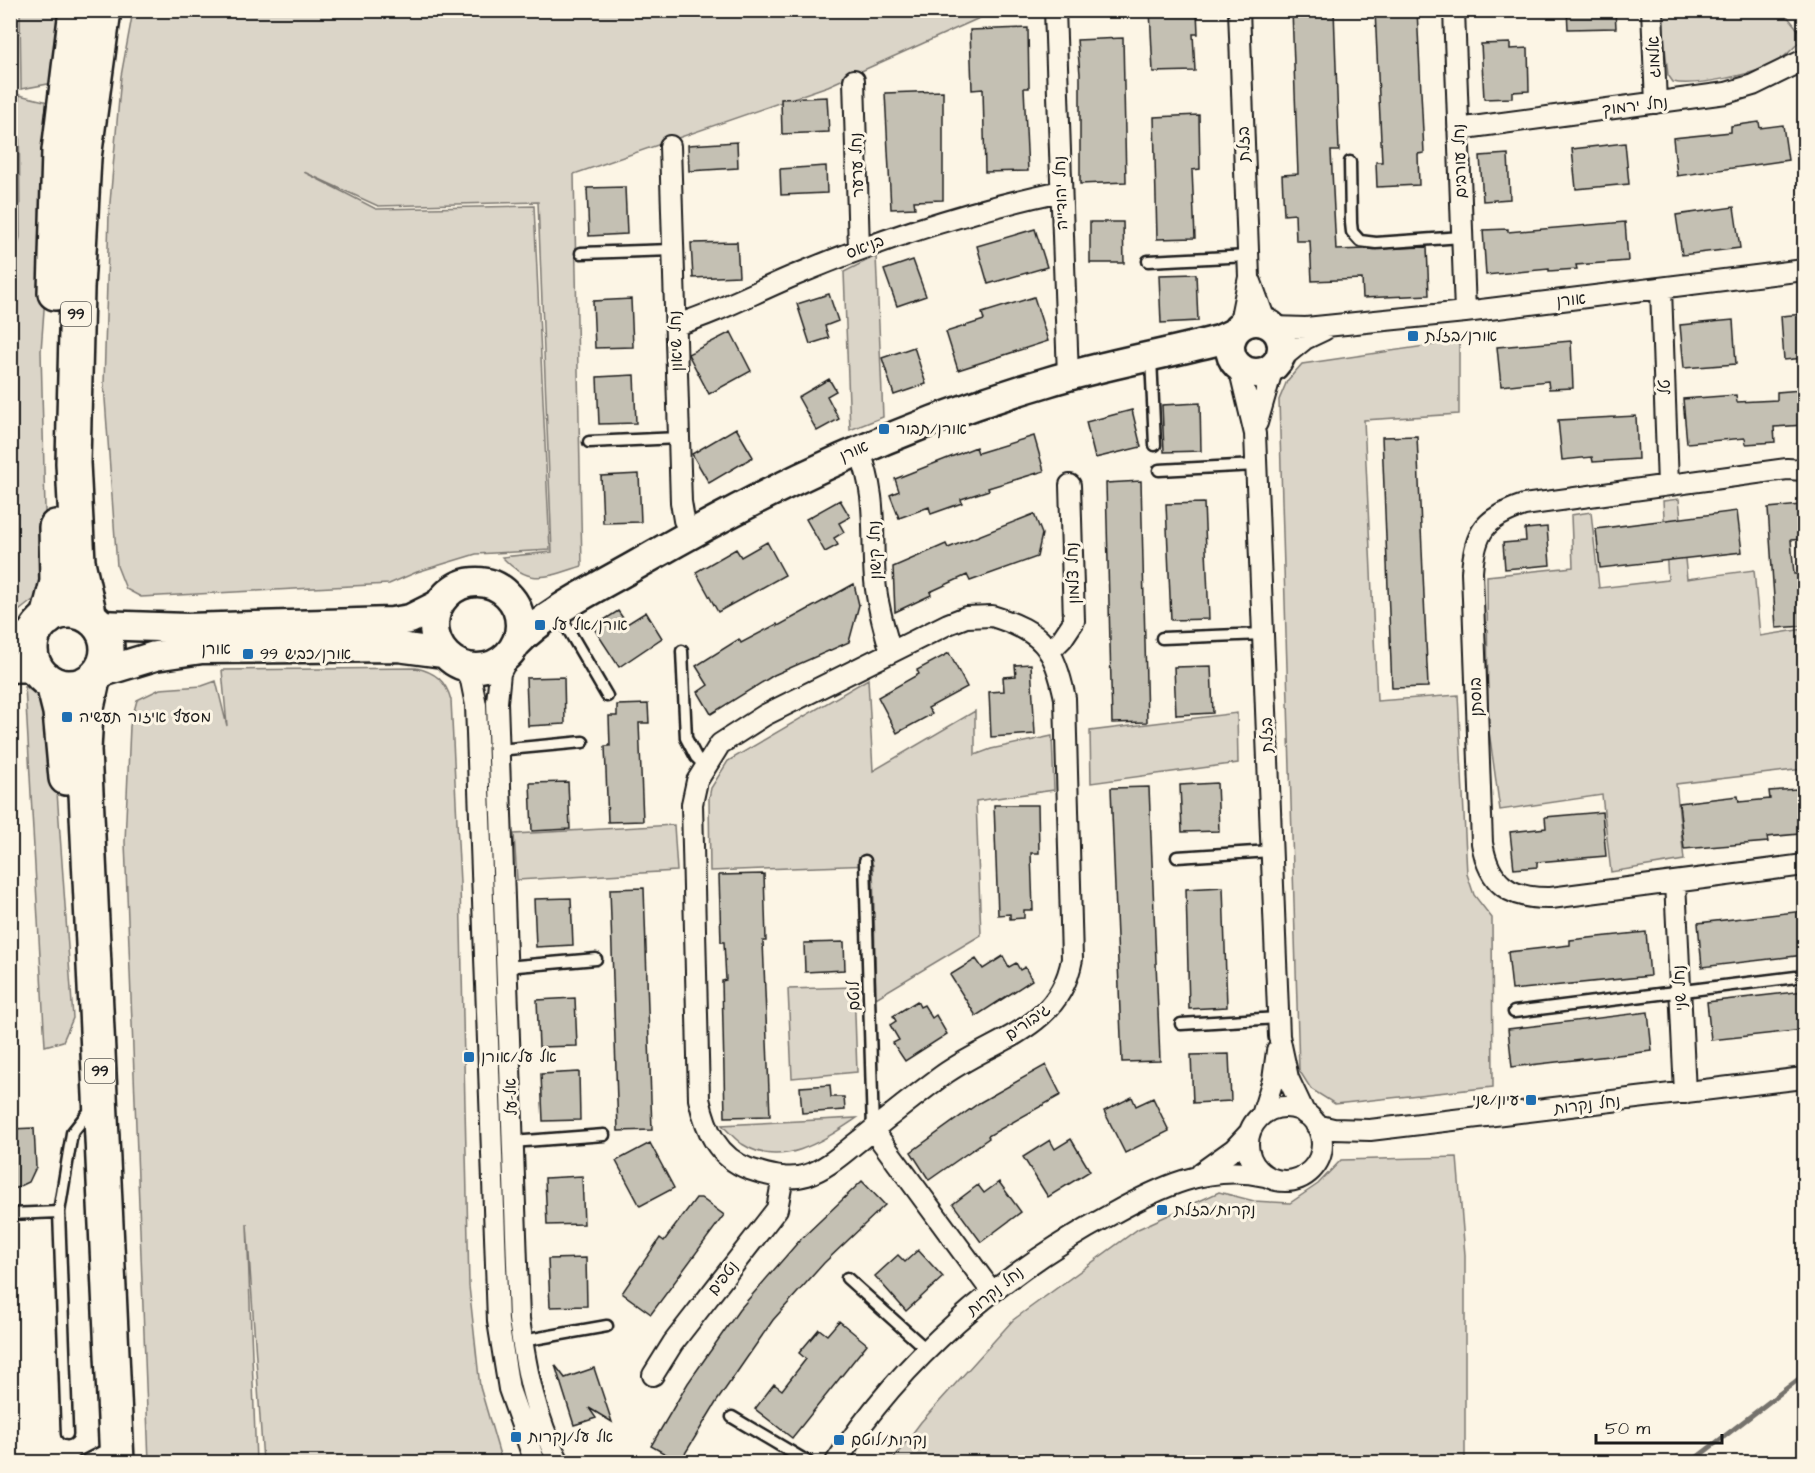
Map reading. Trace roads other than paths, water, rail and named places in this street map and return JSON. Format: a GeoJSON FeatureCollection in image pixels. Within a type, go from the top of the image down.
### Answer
{"type":"FeatureCollection","features":[{"type":"Feature","properties":{"kind":"highway","name":"99"},"geometry":{"type":"LineString","coordinates":[[76,10],[59,152],[55,296],[57,582],[32,628],[31,649],[36,669],[48,681],[60,712],[87,1114],[101,1460]]}},
{"type":"Feature","properties":{"kind":"highway","name":"99"},"geometry":{"type":"LineString","coordinates":[[101,1460],[84,750],[86,712],[96,676],[107,654],[104,634],[94,621],[78,562],[74,474],[76,311],[84,158],[104,10]]}},
{"type":"Feature","properties":{"kind":"highway"},"geometry":{"type":"LineString","coordinates":[[32,628],[69,611],[94,621]]}},
{"type":"Feature","properties":{"kind":"highway"},"geometry":{"type":"LineString","coordinates":[[48,681],[74,687],[96,676]]}},
{"type":"Feature","properties":{"kind":"street","name":"נחל יהודייה"},"geometry":{"type":"LineString","coordinates":[[1055,10],[1068,376]]}},
{"type":"Feature","properties":{"kind":"street","name":"בזלת"},"geometry":{"type":"LineString","coordinates":[[1239,10],[1249,277],[1259,309],[1253,327]]}},
{"type":"Feature","properties":{"kind":"street","name":"נחל עורבים"},"geometry":{"type":"LineString","coordinates":[[1454,10],[1465,312]]}},
{"type":"Feature","properties":{"kind":"street","name":"אלמוג"},"geometry":{"type":"LineString","coordinates":[[1652,10],[1656,103]]}},
{"type":"Feature","properties":{"kind":"street","name":"נחל ירמוך"},"geometry":{"type":"LineString","coordinates":[[1458,129],[1726,93],[1753,86],[1804,60]]}},
{"type":"Feature","properties":{"kind":"street","name":"נחל ערער"},"geometry":{"type":"LineString","coordinates":[[854,80],[859,249]]}},
{"type":"Feature","properties":{"kind":"street","name":"נחל שיאון"},"geometry":{"type":"LineString","coordinates":[[670,146],[681,502],[684,520],[691,534]]}},
{"type":"Feature","properties":{"kind":"street","name":"בניאס"},"geometry":{"type":"LineString","coordinates":[[676,325],[697,319],[899,234],[1006,202],[1061,191]]}},
{"type":"Feature","properties":{"kind":"street","name":"אורן"},"geometry":{"type":"LineString","coordinates":[[512,649],[525,634],[564,608],[758,497],[859,449],[960,410],[1068,376],[1219,340],[1253,327],[1288,328],[1338,325],[1465,312],[1661,290],[1804,270]]}},
{"type":"Feature","properties":{"kind":"street","name":"טל"},"geometry":{"type":"LineString","coordinates":[[1661,290],[1668,486]]}},
{"type":"Feature","properties":{"kind":"street","name":"אורן"},"geometry":{"type":"LineString","coordinates":[[1275,364],[1305,339],[1338,325]]}},
{"type":"Feature","properties":{"kind":"street"},"geometry":{"type":"LineString","coordinates":[[1253,327],[1281,340],[1275,364],[1259,373],[1252,373],[1236,364],[1229,346],[1253,327]]}},
{"type":"Feature","properties":{"kind":"street","name":"אורן"},"geometry":{"type":"LineString","coordinates":[[1156,356],[1193,355],[1236,364]]}},
{"type":"Feature","properties":{"kind":"street","name":"בזלת"},"geometry":{"type":"LineString","coordinates":[[1236,364],[1255,434]]}},
{"type":"Feature","properties":{"kind":"street","name":"בזלת"},"geometry":{"type":"LineString","coordinates":[[1262,1114],[1273,1080],[1278,1027],[1255,434],[1260,404],[1275,364]]}},
{"type":"Feature","properties":{"kind":"street","name":"נחל קישון"},"geometry":{"type":"LineString","coordinates":[[859,449],[870,477],[875,580],[879,610],[891,652]]}},
{"type":"Feature","properties":{"kind":"street","name":"בוסתן"},"geometry":{"type":"LineString","coordinates":[[1804,470],[1787,469],[1524,505],[1501,512],[1485,525],[1474,546],[1472,572],[1482,843],[1486,863],[1495,879],[1511,892],[1530,899],[1804,865]]}},
{"type":"Feature","properties":{"kind":"street","name":"נחל צלמון"},"geometry":{"type":"LineString","coordinates":[[1049,652],[1062,639],[1074,621],[1070,485]]}},
{"type":"Feature","properties":{"kind":"street"},"geometry":{"type":"LineString","coordinates":[[473,582],[488,583],[501,589],[512,599],[520,622],[512,649],[492,666],[472,668],[453,659],[434,631],[438,605],[453,590],[473,582]]}},
{"type":"Feature","properties":{"kind":"street","name":"אורן"},"geometry":{"type":"LineString","coordinates":[[512,599],[529,607],[564,608]]}},
{"type":"Feature","properties":{"kind":"street","name":"אורן"},"geometry":{"type":"LineString","coordinates":[[94,621],[187,628],[392,622],[410,620],[438,605]]}},
{"type":"Feature","properties":{"kind":"street","name":"גיבורים"},"geometry":{"type":"LineString","coordinates":[[992,616],[1016,624],[1040,639],[1057,662],[1065,698],[1072,959],[1069,978],[1054,1006],[1033,1023],[942,1076],[829,1165],[806,1176],[767,1175],[742,1166],[721,1150],[706,1129],[699,1099],[692,804],[697,781],[720,744],[765,715],[891,652],[966,617],[992,616]]}},
{"type":"Feature","properties":{"kind":"street","name":"אורן"},"geometry":{"type":"LineString","coordinates":[[96,676],[155,656],[202,649],[398,647],[453,659]]}},
{"type":"Feature","properties":{"kind":"street","name":"אל-על"},"geometry":{"type":"LineString","coordinates":[[512,649],[499,681],[499,750],[512,1142],[522,1341],[530,1384],[539,1415],[559,1462]]}},
{"type":"Feature","properties":{"kind":"street","name":"אל-על"},"geometry":{"type":"LineString","coordinates":[[453,659],[471,680],[476,705],[498,1321],[509,1389],[535,1462]]}},
{"type":"Feature","properties":{"kind":"street"},"geometry":{"type":"LineString","coordinates":[[10,668],[27,667],[48,681]]}},
{"type":"Feature","properties":{"kind":"street","name":"נחל שני"},"geometry":{"type":"LineString","coordinates":[[1675,882],[1685,1093]]}},
{"type":"Feature","properties":{"kind":"street","name":"בזלת"},"geometry":{"type":"LineString","coordinates":[[1278,1027],[1288,1077],[1311,1119]]}},
{"type":"Feature","properties":{"kind":"street","name":"נחל נקרות"},"geometry":{"type":"LineString","coordinates":[[1311,1119],[1333,1129],[1370,1130],[1804,1078]]}},
{"type":"Feature","properties":{"kind":"street"},"geometry":{"type":"LineString","coordinates":[[1280,1107],[1289,1107],[1311,1119],[1322,1148],[1311,1170],[1289,1181],[1265,1176],[1249,1156],[1249,1133],[1262,1114],[1280,1107]]}},
{"type":"Feature","properties":{"kind":"street"},"geometry":{"type":"LineString","coordinates":[[873,1130],[992,1292]]}},
{"type":"Feature","properties":{"kind":"street","name":"נחל נקרות"},"geometry":{"type":"LineString","coordinates":[[1318,1160],[1332,1148],[1370,1130]]}},
{"type":"Feature","properties":{"kind":"street","name":"נחל נקרות"},"geometry":{"type":"LineString","coordinates":[[836,1462],[889,1390],[927,1350],[992,1292],[1075,1234],[1132,1202],[1197,1175],[1227,1155],[1249,1133]]}},
{"type":"Feature","properties":{"kind":"street","name":"נחל נקרות"},"geometry":{"type":"LineString","coordinates":[[1197,1175],[1241,1172],[1265,1176]]}},
{"type":"Feature","properties":{"kind":"street","name":"נטפים"},"geometry":{"type":"LineString","coordinates":[[653,1375],[673,1343],[777,1209],[783,1177]]}},
{"type":"Feature","properties":{"kind":"lane"},"geometry":{"type":"LineString","coordinates":[[1350,162],[1352,231],[1360,241],[1376,243],[1462,237]]}},
{"type":"Feature","properties":{"kind":"lane"},"geometry":{"type":"LineString","coordinates":[[581,253],[673,250]]}},
{"type":"Feature","properties":{"kind":"lane"},"geometry":{"type":"LineString","coordinates":[[1148,261],[1249,256]]}},
{"type":"Feature","properties":{"kind":"lane"},"geometry":{"type":"LineString","coordinates":[[1155,445],[1156,356]]}},
{"type":"Feature","properties":{"kind":"lane"},"geometry":{"type":"LineString","coordinates":[[589,442],[679,438]]}},
{"type":"Feature","properties":{"kind":"lane"},"geometry":{"type":"LineString","coordinates":[[1159,470],[1256,465]]}},
{"type":"Feature","properties":{"kind":"lane"},"geometry":{"type":"LineString","coordinates":[[564,608],[607,696]]}},
{"type":"Feature","properties":{"kind":"lane"},"geometry":{"type":"LineString","coordinates":[[1162,638],[1263,634]]}},
{"type":"Feature","properties":{"kind":"lane"},"geometry":{"type":"LineString","coordinates":[[682,651],[686,738],[696,757],[705,766]]}},
{"type":"Feature","properties":{"kind":"lane"},"geometry":{"type":"LineString","coordinates":[[499,750],[584,742]]}},
{"type":"Feature","properties":{"kind":"lane"},"geometry":{"type":"LineString","coordinates":[[1177,857],[1271,851]]}},
{"type":"Feature","properties":{"kind":"lane","name":"לוטם"},"geometry":{"type":"LineString","coordinates":[[865,861],[873,1130]]}},
{"type":"Feature","properties":{"kind":"lane"},"geometry":{"type":"LineString","coordinates":[[506,967],[596,959]]}},
{"type":"Feature","properties":{"kind":"lane"},"geometry":{"type":"LineString","coordinates":[[1514,1012],[1804,976]]}},
{"type":"Feature","properties":{"kind":"lane"},"geometry":{"type":"LineString","coordinates":[[1181,1024],[1278,1027]]}},
{"type":"Feature","properties":{"kind":"lane"},"geometry":{"type":"LineString","coordinates":[[67,1434],[58,1212],[72,1132],[87,1114]]}},
{"type":"Feature","properties":{"kind":"lane"},"geometry":{"type":"LineString","coordinates":[[512,1142],[604,1135]]}},
{"type":"Feature","properties":{"kind":"lane"},"geometry":{"type":"LineString","coordinates":[[10,1214],[58,1212]]}},
{"type":"Feature","properties":{"kind":"lane"},"geometry":{"type":"LineString","coordinates":[[847,1278],[927,1350]]}},
{"type":"Feature","properties":{"kind":"lane"},"geometry":{"type":"LineString","coordinates":[[522,1341],[607,1326]]}},
{"type":"Feature","properties":{"kind":"lane"},"geometry":{"type":"LineString","coordinates":[[732,1417],[808,1462]]}},
{"type":"Feature","properties":{"kind":"waterway"},"geometry":{"type":"LineString","coordinates":[[1691,1462],[1804,1375]]}},
{"type":"Feature","properties":{"kind":"place","name":"אורן/בזלת"},"geometry":{"type":"Point","coordinates":[1413,336]}},
{"type":"Feature","properties":{"kind":"place","name":"אורן/תבור"},"geometry":{"type":"Point","coordinates":[884,429]}},
{"type":"Feature","properties":{"kind":"place","name":"אורן/אל על"},"geometry":{"type":"Point","coordinates":[540,625]}},
{"type":"Feature","properties":{"kind":"place","name":"אורן/כביש 99"},"geometry":{"type":"Point","coordinates":[248,654]}},
{"type":"Feature","properties":{"kind":"place","name":"מסעף איזור תעשיה"},"geometry":{"type":"Point","coordinates":[67,717]}},
{"type":"Feature","properties":{"kind":"place","name":"אל על/אורן"},"geometry":{"type":"Point","coordinates":[469,1057]}},
{"type":"Feature","properties":{"kind":"place","name":"עיון/שני"},"geometry":{"type":"Point","coordinates":[1531,1100]}},
{"type":"Feature","properties":{"kind":"place","name":"נקרות/בזלת"},"geometry":{"type":"Point","coordinates":[1162,1210]}},
{"type":"Feature","properties":{"kind":"place","name":"אל על/נקרות"},"geometry":{"type":"Point","coordinates":[516,1437]}},
{"type":"Feature","properties":{"kind":"place","name":"נקרות/לוטם"},"geometry":{"type":"Point","coordinates":[839,1440]}}]}
